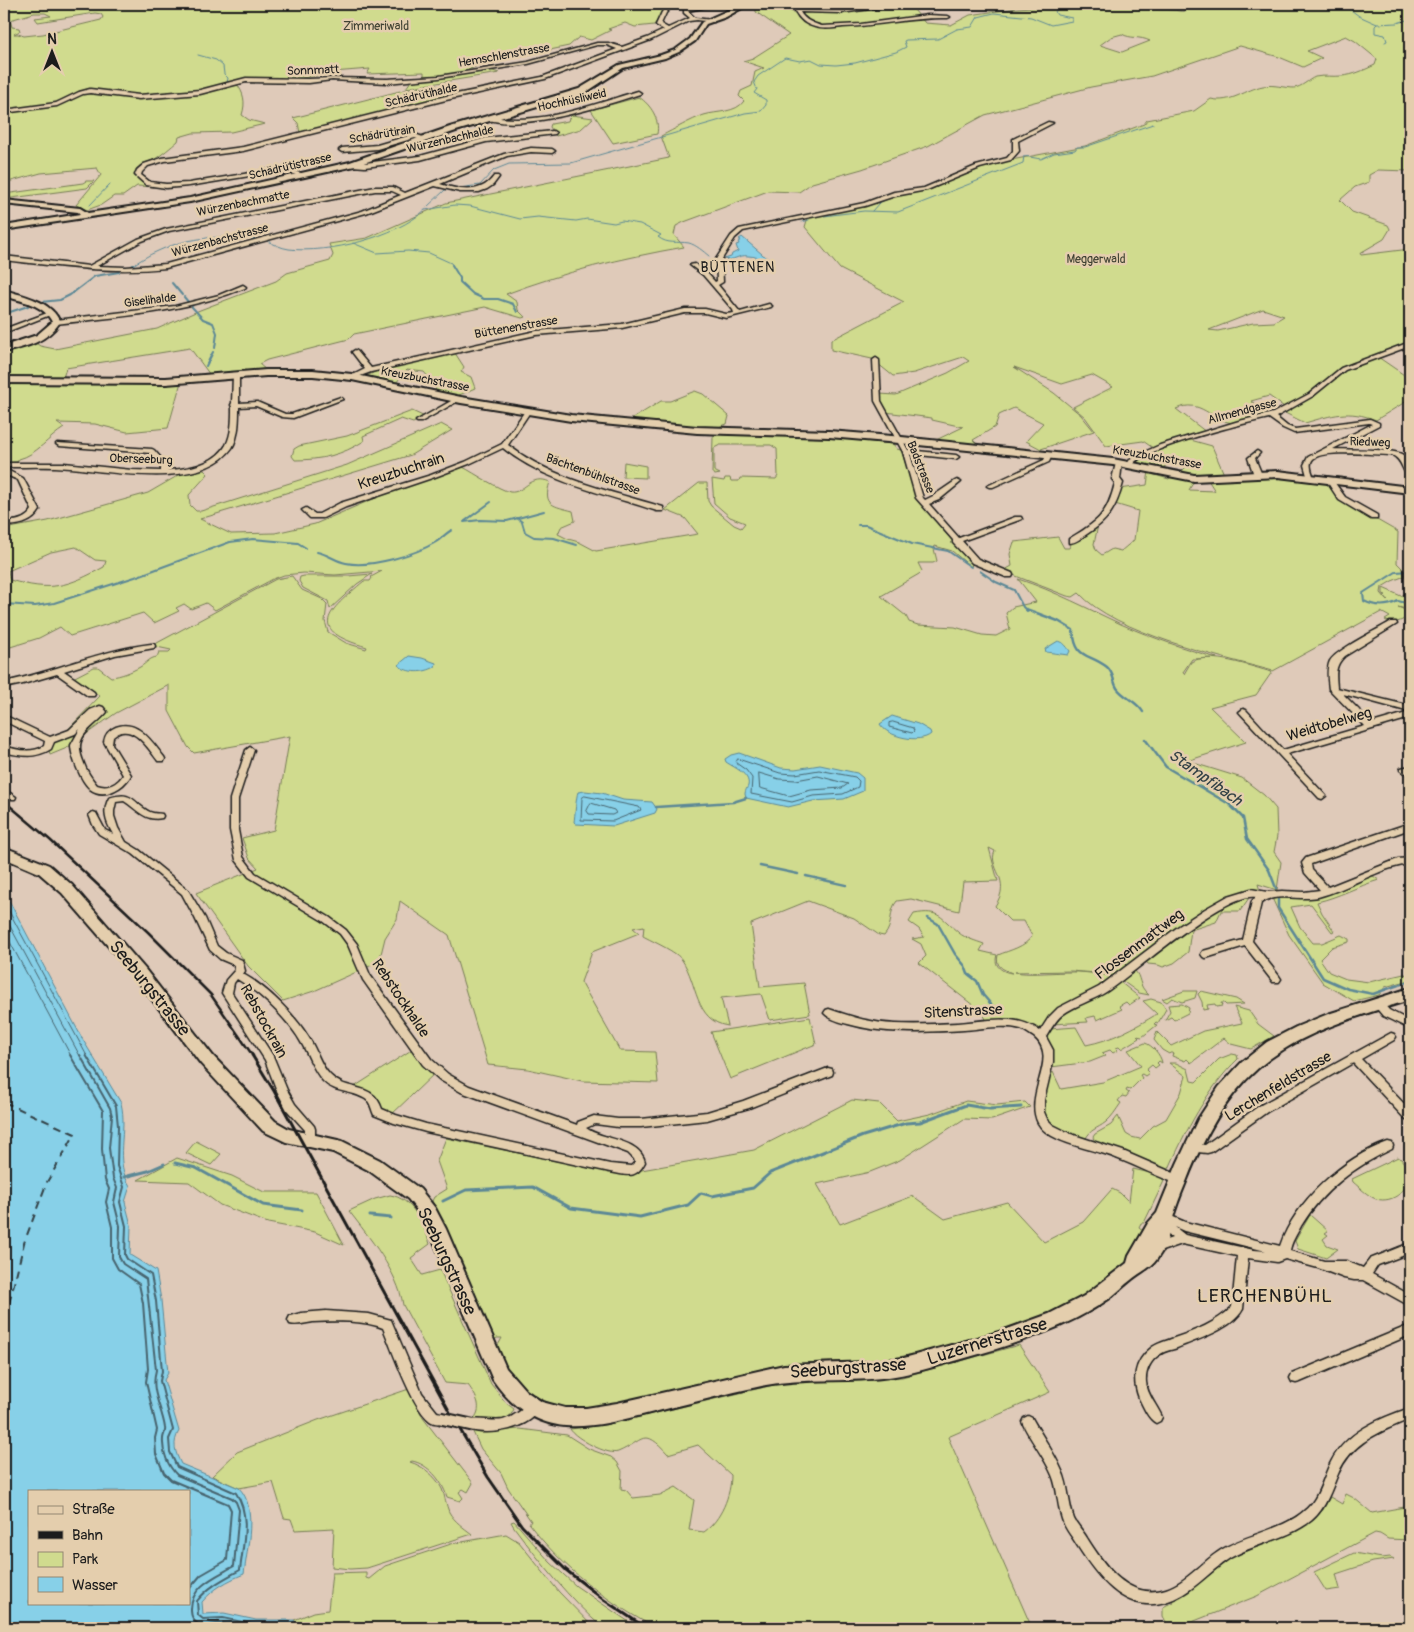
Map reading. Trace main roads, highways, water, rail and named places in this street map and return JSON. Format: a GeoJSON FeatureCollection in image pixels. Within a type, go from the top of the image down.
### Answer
{"type":"FeatureCollection","features":[{"type":"Feature","properties":{"kind":"main road","name":"Seeburgstrasse"},"geometry":{"type":"LineString","coordinates":[[4,852],[44,869],[66,888],[140,973],[207,1060],[270,1126],[286,1135],[334,1146],[363,1159],[400,1183],[418,1199],[437,1229],[499,1374],[515,1395],[534,1408],[558,1416],[588,1417],[787,1373],[882,1369],[916,1363]]}},
{"type":"Feature","properties":{"kind":"main road","name":"Luzernerstrasse"},"geometry":{"type":"LineString","coordinates":[[916,1363],[1015,1336],[1052,1321],[1096,1298],[1146,1260],[1154,1249],[1162,1233],[1164,1218],[1178,1180],[1208,1117],[1227,1086],[1260,1054],[1319,1022],[1410,994]]}},
{"type":"Feature","properties":{"kind":"main road","name":"Luzernerstrasse"},"geometry":{"type":"LineString","coordinates":[[1132,1269],[1154,1228],[1164,1218]]}},
{"type":"Feature","properties":{"kind":"water"},"geometry":{"type":"Polygon","coordinates":[[[742,237],[769,260],[753,256],[742,256],[730,260],[724,259],[731,257],[732,254],[738,251],[736,245],[739,244],[738,242],[741,240],[739,239],[742,237]]]}},
{"type":"Feature","properties":{"kind":"water"},"geometry":{"type":"Polygon","coordinates":[[[1058,641],[1063,643],[1070,651],[1068,655],[1046,652],[1045,649],[1058,641]]]}},
{"type":"Feature","properties":{"kind":"water"},"geometry":{"type":"Polygon","coordinates":[[[409,656],[436,663],[435,667],[416,672],[406,670],[398,665],[409,656]]]}},
{"type":"Feature","properties":{"kind":"water"},"geometry":{"type":"Polygon","coordinates":[[[892,716],[918,724],[930,731],[931,734],[926,737],[912,739],[896,736],[884,729],[880,724],[892,716]]]}},
{"type":"Feature","properties":{"kind":"water"},"geometry":{"type":"Polygon","coordinates":[[[739,753],[781,768],[795,769],[820,765],[857,773],[863,778],[863,791],[844,799],[813,801],[788,807],[746,798],[747,778],[741,771],[726,762],[725,759],[739,753]]]}},
{"type":"Feature","properties":{"kind":"water"},"geometry":{"type":"Polygon","coordinates":[[[578,792],[602,793],[623,800],[652,802],[657,809],[655,813],[614,826],[576,824],[574,822],[577,794],[578,792]]]}},
{"type":"Feature","properties":{"kind":"water"},"geometry":{"type":"Polygon","coordinates":[[[4,891],[83,1040],[121,1103],[123,1114],[122,1166],[130,1186],[125,1202],[131,1225],[130,1255],[156,1271],[161,1300],[168,1373],[164,1380],[179,1431],[175,1444],[177,1455],[181,1464],[239,1488],[245,1496],[248,1506],[250,1529],[244,1574],[221,1585],[211,1593],[202,1602],[203,1614],[224,1613],[256,1620],[294,1620],[299,1628],[4,1628],[4,891]]]}},
{"type":"Feature","properties":{"kind":"waterway"},"geometry":{"type":"LineString","coordinates":[[427,207],[445,190],[480,185],[494,170],[509,164],[571,163],[745,113],[761,111],[766,105],[766,100],[754,93],[757,89],[754,82],[758,76],[785,58],[800,61],[811,59],[821,64],[855,63],[896,52],[906,47],[904,41],[906,40],[938,39],[957,29],[972,27],[978,17],[994,13],[1031,17],[1051,25],[1072,21],[1072,18],[1057,15],[1055,12],[1057,9],[1104,4]]}},
{"type":"Feature","properties":{"kind":"waterway"},"geometry":{"type":"LineString","coordinates":[[1343,4],[1359,16],[1377,24]]}},
{"type":"Feature","properties":{"kind":"waterway"},"geometry":{"type":"LineString","coordinates":[[1377,24],[1397,23],[1410,19]]}},
{"type":"Feature","properties":{"kind":"waterway"},"geometry":{"type":"LineString","coordinates":[[1377,24],[1375,26],[1375,33],[1385,35],[1387,41],[1385,42]]}},
{"type":"Feature","properties":{"kind":"waterway"},"geometry":{"type":"LineString","coordinates":[[198,55],[216,60],[223,66],[224,74],[228,78],[227,83]]}},
{"type":"Feature","properties":{"kind":"waterway"},"geometry":{"type":"LineString","coordinates":[[824,216],[864,211],[898,212],[1023,163],[1024,156],[1041,159],[1054,153],[1075,150],[1077,147],[1085,147],[1153,124]]}},
{"type":"Feature","properties":{"kind":"waterway"},"geometry":{"type":"LineString","coordinates":[[90,205],[110,184]]}},
{"type":"Feature","properties":{"kind":"waterway"},"geometry":{"type":"LineString","coordinates":[[872,211],[879,203],[889,198]]}},
{"type":"Feature","properties":{"kind":"waterway"},"geometry":{"type":"LineString","coordinates":[[354,243],[380,236],[397,228],[425,210],[455,205],[470,206],[520,219],[538,217],[576,221],[587,219],[640,224],[661,235],[658,237],[665,241],[692,244],[709,256]]}},
{"type":"Feature","properties":{"kind":"waterway"},"geometry":{"type":"LineString","coordinates":[[802,222],[809,220]]}},
{"type":"Feature","properties":{"kind":"waterway"},"geometry":{"type":"LineString","coordinates":[[131,266],[147,256],[183,242],[221,237],[260,239]]}},
{"type":"Feature","properties":{"kind":"waterway"},"geometry":{"type":"LineString","coordinates":[[267,241],[280,247],[305,250],[354,243]]}},
{"type":"Feature","properties":{"kind":"waterway"},"geometry":{"type":"LineString","coordinates":[[354,243],[377,253],[408,251],[429,253],[451,263],[453,266]]}},
{"type":"Feature","properties":{"kind":"waterway"},"geometry":{"type":"LineString","coordinates":[[128,268],[133,265]]}},
{"type":"Feature","properties":{"kind":"waterway"},"geometry":{"type":"LineString","coordinates":[[452,265],[460,278],[460,282],[473,294],[484,299],[498,299],[513,304],[517,312]]}},
{"type":"Feature","properties":{"kind":"waterway"},"geometry":{"type":"LineString","coordinates":[[41,302],[60,300],[70,295],[95,276],[119,272]]}},
{"type":"Feature","properties":{"kind":"waterway"},"geometry":{"type":"LineString","coordinates":[[172,283],[182,295]]}},
{"type":"Feature","properties":{"kind":"waterway"},"geometry":{"type":"LineString","coordinates":[[184,297],[189,303]]}},
{"type":"Feature","properties":{"kind":"waterway"},"geometry":{"type":"LineString","coordinates":[[4,314],[28,306]]}},
{"type":"Feature","properties":{"kind":"waterway"},"geometry":{"type":"LineString","coordinates":[[192,307],[203,319],[213,323],[217,333],[215,348]]}},
{"type":"Feature","properties":{"kind":"waterway"},"geometry":{"type":"LineString","coordinates":[[206,366],[213,352]]}},
{"type":"Feature","properties":{"kind":"waterway"},"geometry":{"type":"LineString","coordinates":[[465,521],[491,502]]}},
{"type":"Feature","properties":{"kind":"waterway"},"geometry":{"type":"LineString","coordinates":[[517,518],[544,511]]}},
{"type":"Feature","properties":{"kind":"waterway"},"geometry":{"type":"LineString","coordinates":[[464,522],[480,520],[507,521],[517,518]]}},
{"type":"Feature","properties":{"kind":"waterway"},"geometry":{"type":"LineString","coordinates":[[517,518],[522,522],[525,532],[534,537],[554,538],[577,545]]}},
{"type":"Feature","properties":{"kind":"waterway"},"geometry":{"type":"LineString","coordinates":[[858,525],[866,525],[912,544],[948,551],[971,567]]}},
{"type":"Feature","properties":{"kind":"waterway"},"geometry":{"type":"LineString","coordinates":[[317,552],[346,563],[367,564],[405,556],[427,547],[452,530]]}},
{"type":"Feature","properties":{"kind":"waterway"},"geometry":{"type":"LineString","coordinates":[[4,604],[35,606],[54,603],[135,577],[230,542],[253,539],[298,543],[306,548]]}},
{"type":"Feature","properties":{"kind":"waterway"},"geometry":{"type":"LineString","coordinates":[[980,571],[996,582],[1014,590],[1027,611]]}},
{"type":"Feature","properties":{"kind":"waterway"},"geometry":{"type":"LineString","coordinates":[[1410,571],[1396,572],[1363,593],[1364,601],[1381,606],[1398,601],[1410,604]]}},
{"type":"Feature","properties":{"kind":"waterway"},"geometry":{"type":"LineString","coordinates":[[1026,609],[1058,621],[1073,630],[1077,647],[1080,651],[1107,667],[1117,688],[1143,712]]}},
{"type":"Feature","properties":{"kind":"waterway","name":"Stampfibach"},"geometry":{"type":"LineString","coordinates":[[1145,739],[1166,767],[1229,804],[1243,818],[1247,839],[1269,870],[1276,888]]}},
{"type":"Feature","properties":{"kind":"waterway"},"geometry":{"type":"LineString","coordinates":[[656,807],[733,802],[746,798]]}},
{"type":"Feature","properties":{"kind":"waterway"},"geometry":{"type":"LineString","coordinates":[[760,866],[798,874]]}},
{"type":"Feature","properties":{"kind":"waterway"},"geometry":{"type":"LineString","coordinates":[[806,876],[846,885]]}},
{"type":"Feature","properties":{"kind":"waterway","name":"Stampfibach"},"geometry":{"type":"LineString","coordinates":[[1278,900],[1278,908],[1323,978],[1348,989],[1373,994],[1410,981]]}},
{"type":"Feature","properties":{"kind":"waterway"},"geometry":{"type":"LineString","coordinates":[[928,918],[938,924],[955,954],[965,966],[968,974],[977,981],[983,995],[996,1010]]}},
{"type":"Feature","properties":{"kind":"waterway"},"geometry":{"type":"LineString","coordinates":[[443,1201],[466,1190],[533,1187],[571,1208],[640,1217],[688,1205],[701,1193],[712,1196],[753,1188],[770,1173],[863,1136],[906,1123],[920,1122],[966,1105],[990,1109],[1021,1107]]}},
{"type":"Feature","properties":{"kind":"waterway"},"geometry":{"type":"LineString","coordinates":[[175,1163],[196,1168],[263,1205],[302,1210]]}},
{"type":"Feature","properties":{"kind":"waterway"},"geometry":{"type":"LineString","coordinates":[[124,1177],[148,1171],[164,1164]]}},
{"type":"Feature","properties":{"kind":"waterway"},"geometry":{"type":"LineString","coordinates":[[370,1216],[391,1218]]}},
{"type":"Feature","properties":{"kind":"railway"},"geometry":{"type":"LineString","coordinates":[[4,801],[50,840],[148,932],[211,995],[253,1056]]}},
{"type":"Feature","properties":{"kind":"railway"},"geometry":{"type":"LineString","coordinates":[[252,1055],[274,1091],[452,1416],[488,1477],[522,1526],[566,1570],[604,1600],[646,1628]]}},
{"type":"Feature","properties":{"kind":"district","name":"BÜTTENEN"},"geometry":{"type":"Point","coordinates":[738,267]}},
{"type":"Feature","properties":{"kind":"district","name":"LERCHENBÜHL"},"geometry":{"type":"Point","coordinates":[1265,1295]}},
{"type":"Feature","properties":{"kind":"park label","name":"Zimmeriwald"},"geometry":{"type":"Point","coordinates":[376,26]}},
{"type":"Feature","properties":{"kind":"park label","name":"Meggerwald"},"geometry":{"type":"Point","coordinates":[1096,259]}}]}
